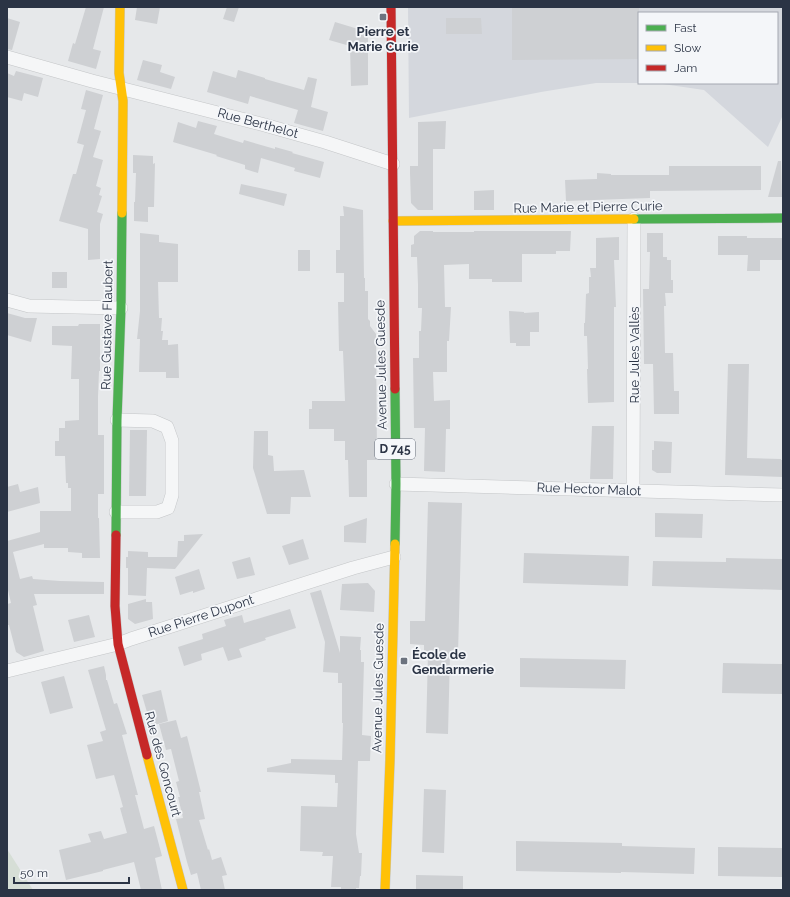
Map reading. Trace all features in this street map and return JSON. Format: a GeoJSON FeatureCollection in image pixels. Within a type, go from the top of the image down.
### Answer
{"type":"FeatureCollection","features":[{"type":"Feature","properties":{"kind":"street","name":"Rue Gustave Flaubert"},"geometry":{"type":"LineString","coordinates":[[118,644],[115,606],[117,420],[121,308],[123,101],[119,73],[120,7]]}},
{"type":"Feature","properties":{"kind":"street","name":"Avenue Jules Guesde"},"geometry":{"type":"LineString","coordinates":[[385,890],[390,760],[396,484],[390,7]]}},
{"type":"Feature","properties":{"kind":"street","name":"Rue Berthelot"},"geometry":{"type":"LineString","coordinates":[[7,57],[262,124],[393,164]]}},
{"type":"Feature","properties":{"kind":"street","name":"Rue Marie et Pierre Curie"},"geometry":{"type":"LineString","coordinates":[[393,221],[783,218]]}},
{"type":"Feature","properties":{"kind":"street","name":"Rue Jules Vallès"},"geometry":{"type":"LineString","coordinates":[[633,491],[634,219]]}},
{"type":"Feature","properties":{"kind":"street"},"geometry":{"type":"LineString","coordinates":[[7,300],[30,306],[121,308]]}},
{"type":"Feature","properties":{"kind":"street"},"geometry":{"type":"LineString","coordinates":[[116,512],[157,512],[168,508],[172,495],[172,441],[167,427],[153,421],[117,420]]}},
{"type":"Feature","properties":{"kind":"street","name":"Rue Hector Malot"},"geometry":{"type":"LineString","coordinates":[[396,484],[783,495]]}},
{"type":"Feature","properties":{"kind":"street","name":"Rue Pierre Dupont"},"geometry":{"type":"LineString","coordinates":[[7,671],[118,644],[139,636],[394,556]]}},
{"type":"Feature","properties":{"kind":"street","name":"Rue des Goncourt"},"geometry":{"type":"LineString","coordinates":[[118,644],[182,890]]}},
{"type":"Feature","properties":{"kind":"shaded area"},"geometry":{"type":"Polygon","coordinates":[[[408,7],[783,7],[783,115],[768,147],[704,90],[663,84],[778,84],[778,12],[638,12],[638,83],[596,83],[541,92],[409,118],[408,7]]]}},
{"type":"Feature","properties":{"kind":"shaded area"},"geometry":{"type":"Polygon","coordinates":[[[7,849],[33,890],[7,890],[7,849]]]}},
{"type":"Feature","properties":{"kind":"building"},"geometry":{"type":"Polygon","coordinates":[[[86,7],[104,7],[93,49],[101,51],[96,69],[68,61],[73,43],[75,44],[86,7]]]}},
{"type":"Feature","properties":{"kind":"building"},"geometry":{"type":"Polygon","coordinates":[[[137,7],[160,7],[157,24],[135,20],[137,7]]]}},
{"type":"Feature","properties":{"kind":"building"},"geometry":{"type":"Polygon","coordinates":[[[227,7],[239,7],[234,22],[223,19],[227,7]]]}},
{"type":"Feature","properties":{"kind":"building"},"geometry":{"type":"Polygon","coordinates":[[[512,7],[639,7],[638,59],[512,60],[512,7]]]}},
{"type":"Feature","properties":{"kind":"building"},"geometry":{"type":"Polygon","coordinates":[[[7,18],[20,22],[12,50],[7,49],[7,18]]]}},
{"type":"Feature","properties":{"kind":"building"},"geometry":{"type":"Polygon","coordinates":[[[446,18],[481,18],[482,34],[446,34],[446,18]]]}},
{"type":"Feature","properties":{"kind":"building"},"geometry":{"type":"Polygon","coordinates":[[[335,22],[368,32],[368,85],[351,86],[350,46],[329,40],[335,22]]]}},
{"type":"Feature","properties":{"kind":"building"},"geometry":{"type":"Polygon","coordinates":[[[143,60],[162,65],[160,72],[175,77],[171,89],[137,80],[143,60]]]}},
{"type":"Feature","properties":{"kind":"building"},"geometry":{"type":"Polygon","coordinates":[[[238,70],[304,90],[308,77],[317,79],[311,107],[328,112],[323,131],[294,123],[298,110],[250,96],[248,104],[207,92],[213,71],[236,78],[238,70]]]}},
{"type":"Feature","properties":{"kind":"building"},"geometry":{"type":"Polygon","coordinates":[[[16,71],[43,78],[38,97],[24,93],[22,101],[7,97],[7,73],[14,76],[16,71]]]}},
{"type":"Feature","properties":{"kind":"building"},"geometry":{"type":"Polygon","coordinates":[[[86,90],[103,95],[94,129],[101,131],[93,157],[103,160],[96,186],[101,188],[99,195],[102,196],[97,212],[103,214],[100,224],[100,259],[88,260],[88,229],[59,221],[73,174],[76,174],[84,145],[77,143],[86,110],[81,109],[86,90]]]}},
{"type":"Feature","properties":{"kind":"building"},"geometry":{"type":"Polygon","coordinates":[[[198,121],[217,126],[214,134],[243,143],[244,140],[275,149],[275,147],[324,162],[320,178],[294,171],[295,168],[261,158],[258,173],[245,169],[245,165],[173,142],[178,122],[196,128],[198,121]]]}},
{"type":"Feature","properties":{"kind":"building"},"geometry":{"type":"Polygon","coordinates":[[[446,121],[445,149],[433,149],[433,210],[418,210],[411,203],[410,166],[418,166],[418,122],[446,121]]]}},
{"type":"Feature","properties":{"kind":"building"},"geometry":{"type":"Polygon","coordinates":[[[133,155],[153,156],[153,164],[155,163],[154,207],[148,207],[148,222],[134,221],[136,173],[133,173],[133,155]]]}},
{"type":"Feature","properties":{"kind":"building"},"geometry":{"type":"Polygon","coordinates":[[[778,161],[781,161],[782,197],[768,197],[778,161]]]}},
{"type":"Feature","properties":{"kind":"building"},"geometry":{"type":"Polygon","coordinates":[[[669,166],[761,166],[761,190],[650,191],[650,198],[566,201],[565,180],[597,179],[597,173],[611,175],[669,175],[669,166]]]}},
{"type":"Feature","properties":{"kind":"building"},"geometry":{"type":"Polygon","coordinates":[[[241,184],[287,194],[284,206],[239,194],[241,184]]]}},
{"type":"Feature","properties":{"kind":"building"},"geometry":{"type":"Polygon","coordinates":[[[494,190],[494,210],[474,210],[474,191],[494,190]]]}},
{"type":"Feature","properties":{"kind":"building"},"geometry":{"type":"Polygon","coordinates":[[[343,206],[363,210],[365,291],[368,291],[368,319],[370,321],[370,326],[376,334],[377,460],[367,460],[367,497],[349,497],[348,460],[345,460],[345,441],[334,441],[334,429],[309,429],[309,409],[312,409],[312,401],[345,401],[343,351],[339,351],[338,302],[344,302],[344,273],[336,273],[336,250],[340,250],[340,216],[344,216],[343,206]]]}},
{"type":"Feature","properties":{"kind":"building"},"geometry":{"type":"Polygon","coordinates":[[[420,231],[571,231],[570,251],[556,251],[556,254],[522,254],[522,282],[492,282],[492,279],[469,279],[469,264],[444,265],[445,307],[451,307],[449,341],[447,341],[447,372],[433,372],[434,401],[450,400],[450,429],[446,429],[445,472],[424,471],[425,428],[414,428],[413,358],[419,358],[419,331],[421,331],[422,308],[418,308],[417,257],[411,257],[411,245],[414,244],[414,236],[420,231]]]}},
{"type":"Feature","properties":{"kind":"building"},"geometry":{"type":"Polygon","coordinates":[[[140,233],[159,235],[159,242],[178,244],[178,282],[158,282],[159,318],[162,318],[161,331],[163,331],[162,340],[168,340],[168,345],[178,344],[179,378],[166,378],[166,372],[139,372],[140,339],[137,339],[140,311],[140,233]]]}},
{"type":"Feature","properties":{"kind":"building"},"geometry":{"type":"Polygon","coordinates":[[[647,233],[663,233],[663,257],[667,257],[667,260],[671,260],[671,280],[673,280],[673,293],[665,293],[665,353],[673,353],[674,391],[679,391],[679,414],[654,414],[653,364],[644,364],[643,289],[649,289],[650,252],[647,252],[647,233]]]}},
{"type":"Feature","properties":{"kind":"building"},"geometry":{"type":"Polygon","coordinates":[[[718,236],[783,238],[783,260],[760,260],[760,271],[747,271],[748,255],[718,255],[718,236]]]}},
{"type":"Feature","properties":{"kind":"building"},"geometry":{"type":"Polygon","coordinates":[[[619,237],[619,260],[614,260],[616,307],[614,307],[614,402],[588,403],[587,336],[584,336],[584,323],[586,294],[589,293],[589,277],[591,277],[590,268],[596,268],[596,238],[619,237]]]}},
{"type":"Feature","properties":{"kind":"building"},"geometry":{"type":"Polygon","coordinates":[[[298,250],[310,250],[310,271],[298,271],[298,250]]]}},
{"type":"Feature","properties":{"kind":"building"},"geometry":{"type":"Polygon","coordinates":[[[52,272],[67,272],[67,288],[52,288],[52,272]]]}},
{"type":"Feature","properties":{"kind":"building"},"geometry":{"type":"Polygon","coordinates":[[[509,311],[524,313],[539,312],[539,332],[530,332],[530,346],[516,346],[516,343],[510,343],[509,311]]]}},
{"type":"Feature","properties":{"kind":"building"},"geometry":{"type":"Polygon","coordinates":[[[7,313],[25,318],[37,318],[31,342],[7,335],[7,313]]]}},
{"type":"Feature","properties":{"kind":"building"},"geometry":{"type":"Polygon","coordinates":[[[79,324],[100,324],[98,435],[104,435],[104,494],[98,494],[100,558],[82,558],[82,553],[68,552],[68,548],[44,548],[44,544],[13,552],[20,579],[32,576],[33,579],[104,582],[104,594],[34,594],[37,605],[33,606],[44,651],[24,657],[16,652],[9,625],[7,625],[7,604],[11,603],[7,586],[7,541],[40,532],[40,511],[71,511],[71,488],[68,488],[68,483],[66,483],[65,456],[55,456],[55,441],[59,441],[59,428],[65,428],[65,421],[79,420],[79,379],[71,379],[72,346],[52,345],[52,326],[78,326],[79,324]]]}},
{"type":"Feature","properties":{"kind":"building"},"geometry":{"type":"Polygon","coordinates":[[[728,364],[749,364],[747,458],[783,460],[783,477],[725,475],[728,364]]]}},
{"type":"Feature","properties":{"kind":"building"},"geometry":{"type":"Polygon","coordinates":[[[592,426],[614,426],[613,479],[590,479],[592,426]]]}},
{"type":"Feature","properties":{"kind":"building"},"geometry":{"type":"Polygon","coordinates":[[[130,430],[147,430],[146,496],[129,496],[130,430]]]}},
{"type":"Feature","properties":{"kind":"building"},"geometry":{"type":"Polygon","coordinates":[[[254,431],[268,431],[268,455],[273,456],[274,471],[304,470],[311,497],[291,497],[290,514],[267,514],[253,468],[254,431]]]}},
{"type":"Feature","properties":{"kind":"building"},"geometry":{"type":"Polygon","coordinates":[[[654,441],[672,442],[671,473],[657,473],[652,470],[652,450],[654,450],[654,441]]]}},
{"type":"Feature","properties":{"kind":"building"},"geometry":{"type":"Polygon","coordinates":[[[18,484],[20,492],[38,487],[40,503],[7,512],[7,487],[18,484]]]}},
{"type":"Feature","properties":{"kind":"building"},"geometry":{"type":"Polygon","coordinates":[[[428,502],[462,503],[458,654],[450,654],[448,734],[426,733],[428,653],[424,653],[424,645],[410,644],[410,621],[425,621],[428,502]]]}},
{"type":"Feature","properties":{"kind":"building"},"geometry":{"type":"Polygon","coordinates":[[[655,513],[703,514],[702,538],[655,537],[655,513]]]}},
{"type":"Feature","properties":{"kind":"building"},"geometry":{"type":"Polygon","coordinates":[[[367,518],[366,543],[344,542],[344,526],[367,518]]]}},
{"type":"Feature","properties":{"kind":"building"},"geometry":{"type":"Polygon","coordinates":[[[203,534],[175,569],[147,568],[146,596],[128,595],[128,568],[126,568],[126,557],[128,557],[128,551],[148,552],[148,557],[177,557],[178,541],[184,541],[184,535],[203,534]]]}},
{"type":"Feature","properties":{"kind":"building"},"geometry":{"type":"Polygon","coordinates":[[[303,539],[309,559],[289,565],[282,546],[303,539]]]}},
{"type":"Feature","properties":{"kind":"building"},"geometry":{"type":"Polygon","coordinates":[[[524,553],[629,556],[628,586],[523,583],[524,553]]]}},
{"type":"Feature","properties":{"kind":"building"},"geometry":{"type":"Polygon","coordinates":[[[250,557],[255,575],[237,579],[232,562],[250,557]]]}},
{"type":"Feature","properties":{"kind":"building"},"geometry":{"type":"Polygon","coordinates":[[[726,558],[783,559],[783,590],[652,586],[653,561],[726,562],[726,558]]]}},
{"type":"Feature","properties":{"kind":"building"},"geometry":{"type":"Polygon","coordinates":[[[199,569],[205,589],[180,595],[175,577],[199,569]]]}},
{"type":"Feature","properties":{"kind":"building"},"geometry":{"type":"Polygon","coordinates":[[[368,583],[375,591],[374,612],[340,610],[342,584],[368,583]]]}},
{"type":"Feature","properties":{"kind":"building"},"geometry":{"type":"Polygon","coordinates":[[[321,590],[340,653],[340,636],[361,637],[361,662],[364,662],[362,735],[371,736],[370,761],[358,761],[356,834],[359,853],[362,853],[361,876],[359,888],[356,888],[356,890],[341,890],[341,887],[331,887],[333,856],[322,856],[323,852],[300,851],[301,806],[337,807],[338,783],[335,783],[335,775],[267,772],[267,768],[291,763],[291,759],[342,760],[342,683],[338,683],[338,673],[323,672],[325,642],[310,593],[321,590]]]}},
{"type":"Feature","properties":{"kind":"building"},"geometry":{"type":"Polygon","coordinates":[[[146,599],[146,602],[152,602],[153,619],[135,624],[128,619],[128,604],[146,599]]]}},
{"type":"Feature","properties":{"kind":"building"},"geometry":{"type":"Polygon","coordinates":[[[290,609],[296,628],[265,638],[266,640],[239,649],[242,657],[228,661],[223,647],[201,654],[202,660],[184,666],[178,647],[203,639],[202,634],[226,626],[224,620],[242,615],[244,623],[290,609]]]}},
{"type":"Feature","properties":{"kind":"building"},"geometry":{"type":"Polygon","coordinates":[[[89,615],[95,637],[74,642],[68,620],[89,615]]]}},
{"type":"Feature","properties":{"kind":"building"},"geometry":{"type":"Polygon","coordinates":[[[520,658],[626,660],[625,689],[520,687],[520,658]]]}},
{"type":"Feature","properties":{"kind":"building"},"geometry":{"type":"Polygon","coordinates":[[[723,663],[783,664],[783,694],[722,693],[723,663]]]}},
{"type":"Feature","properties":{"kind":"building"},"geometry":{"type":"Polygon","coordinates":[[[104,666],[106,680],[114,704],[117,703],[127,734],[122,735],[138,795],[135,795],[144,829],[154,826],[162,856],[155,858],[162,890],[141,890],[134,862],[66,880],[59,850],[91,842],[88,834],[101,831],[104,839],[127,833],[120,808],[123,807],[114,775],[96,779],[87,745],[103,741],[100,732],[106,730],[88,670],[104,666]]]}},
{"type":"Feature","properties":{"kind":"building"},"geometry":{"type":"Polygon","coordinates":[[[64,676],[73,708],[50,714],[41,682],[64,676]]]}},
{"type":"Feature","properties":{"kind":"building"},"geometry":{"type":"Polygon","coordinates":[[[161,690],[168,721],[151,726],[142,695],[161,690]]]}},
{"type":"Feature","properties":{"kind":"building"},"geometry":{"type":"Polygon","coordinates":[[[176,720],[181,738],[187,736],[201,792],[199,792],[205,819],[199,820],[212,860],[221,857],[227,875],[222,876],[225,890],[201,890],[197,873],[191,875],[187,862],[176,819],[183,818],[176,782],[179,781],[171,749],[166,750],[159,724],[176,720]]]}},
{"type":"Feature","properties":{"kind":"building"},"geometry":{"type":"Polygon","coordinates":[[[424,789],[446,790],[444,853],[422,852],[424,789]]]}},
{"type":"Feature","properties":{"kind":"building"},"geometry":{"type":"Polygon","coordinates":[[[516,841],[622,843],[622,846],[695,848],[694,874],[516,871],[516,841]]]}},
{"type":"Feature","properties":{"kind":"building"},"geometry":{"type":"Polygon","coordinates":[[[718,847],[783,848],[783,877],[718,876],[718,847]]]}},
{"type":"Feature","properties":{"kind":"building"},"geometry":{"type":"Polygon","coordinates":[[[416,875],[463,876],[463,890],[416,890],[416,875]]]}},
{"type":"Feature","properties":{"kind":"traffic: fast"},"geometry":{"type":"LineString","coordinates":[[116,535],[122,213]]}},
{"type":"Feature","properties":{"kind":"traffic: fast"},"geometry":{"type":"LineString","coordinates":[[634,219],[783,218]]}},
{"type":"Feature","properties":{"kind":"traffic: fast"},"geometry":{"type":"LineString","coordinates":[[395,389],[395,544]]}},
{"type":"Feature","properties":{"kind":"traffic: slow"},"geometry":{"type":"LineString","coordinates":[[120,7],[119,73],[123,101],[122,213]]}},
{"type":"Feature","properties":{"kind":"traffic: slow"},"geometry":{"type":"LineString","coordinates":[[393,221],[634,219]]}},
{"type":"Feature","properties":{"kind":"traffic: slow"},"geometry":{"type":"LineString","coordinates":[[385,890],[390,760],[395,544]]}},
{"type":"Feature","properties":{"kind":"traffic: slow"},"geometry":{"type":"LineString","coordinates":[[147,755],[183,890]]}},
{"type":"Feature","properties":{"kind":"traffic: jam"},"geometry":{"type":"LineString","coordinates":[[391,7],[395,389]]}},
{"type":"Feature","properties":{"kind":"traffic: jam"},"geometry":{"type":"LineString","coordinates":[[116,535],[115,606],[118,644],[147,755]]}},
{"type":"Feature","properties":{"kind":"place","name":"Pierre et Marie Curie"},"geometry":{"type":"Point","coordinates":[383,17]}},
{"type":"Feature","properties":{"kind":"place","name":"École de Gendarmerie"},"geometry":{"type":"Point","coordinates":[404,661]}}]}
